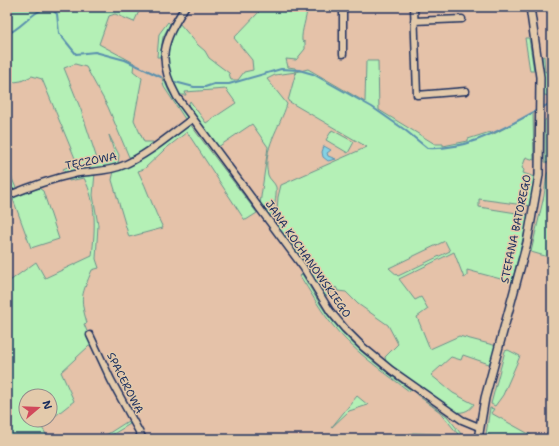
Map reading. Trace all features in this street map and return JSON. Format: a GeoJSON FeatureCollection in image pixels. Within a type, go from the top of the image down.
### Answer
{"type":"FeatureCollection","features":[{"type":"Feature","properties":{"kind":"street","name":"JANA KOCHANOWSKIEGO"},"geometry":{"type":"LineString","coordinates":[[185,7],[174,24],[165,48],[164,65],[168,81],[177,97],[303,267],[330,311],[345,330],[363,347],[402,378],[462,420],[479,427]]}},
{"type":"Feature","properties":{"kind":"street"},"geometry":{"type":"LineString","coordinates":[[343,7],[343,54]]}},
{"type":"Feature","properties":{"kind":"street"},"geometry":{"type":"LineString","coordinates":[[414,7],[417,94],[466,91]]}},
{"type":"Feature","properties":{"kind":"street","name":"STEFANA BATOREGO"},"geometry":{"type":"LineString","coordinates":[[479,427],[485,398],[527,243],[539,175],[540,102],[538,53],[530,7]]}},
{"type":"Feature","properties":{"kind":"street"},"geometry":{"type":"LineString","coordinates":[[414,21],[462,19]]}},
{"type":"Feature","properties":{"kind":"street","name":"TĘCZOWA"},"geometry":{"type":"LineString","coordinates":[[7,196],[64,176],[116,168],[125,165],[152,149],[192,118]]}},
{"type":"Feature","properties":{"kind":"street","name":"SPACEROWA"},"geometry":{"type":"LineString","coordinates":[[90,335],[110,380],[143,439]]}},
{"type":"Feature","properties":{"kind":"street"},"geometry":{"type":"LineString","coordinates":[[478,439],[479,427]]}},
{"type":"Feature","properties":{"kind":"green space"},"geometry":{"type":"Polygon","coordinates":[[[7,7],[141,7],[134,22],[115,14],[109,16],[99,44],[134,63],[133,71],[142,78],[134,120],[144,142],[153,142],[152,147],[134,157],[129,157],[108,107],[86,67],[75,64],[64,68],[81,110],[98,162],[115,155],[109,135],[119,155],[118,163],[109,167],[65,173],[63,169],[77,163],[42,79],[32,76],[21,81],[7,83],[7,7]]]}},
{"type":"Feature","properties":{"kind":"green space"},"geometry":{"type":"Polygon","coordinates":[[[247,7],[307,7],[302,37],[302,41],[305,42],[305,49],[296,60],[286,59],[288,67],[295,68],[296,72],[275,75],[267,79],[287,104],[267,156],[268,175],[276,187],[274,208],[270,217],[260,204],[268,147],[252,124],[218,147],[188,106],[190,101],[206,123],[236,103],[226,89],[185,92],[186,95],[181,95],[171,79],[168,60],[171,41],[179,23],[205,51],[209,58],[229,73],[231,80],[238,80],[244,72],[253,70],[252,60],[234,38],[259,12],[247,7]]]}},
{"type":"Feature","properties":{"kind":"green space"},"geometry":{"type":"Polygon","coordinates":[[[168,22],[170,24],[163,37],[160,57],[157,57],[159,34],[168,22]]]}},
{"type":"Feature","properties":{"kind":"green space"},"geometry":{"type":"Polygon","coordinates":[[[525,38],[529,38],[534,71],[530,71],[525,38]]]}},
{"type":"Feature","properties":{"kind":"green space"},"geometry":{"type":"Polygon","coordinates":[[[544,56],[545,72],[552,69],[552,96],[544,95],[542,57],[544,56]]]}},
{"type":"Feature","properties":{"kind":"green space"},"geometry":{"type":"Polygon","coordinates":[[[366,61],[378,61],[379,110],[435,144],[443,144],[443,146],[468,141],[468,139],[490,132],[492,135],[533,113],[534,160],[526,157],[522,168],[524,170],[523,173],[537,178],[531,206],[479,199],[479,207],[529,215],[512,282],[467,270],[467,276],[464,278],[454,252],[399,279],[415,300],[421,297],[428,309],[417,317],[430,349],[459,336],[497,346],[489,364],[463,355],[461,360],[451,357],[431,375],[453,393],[474,404],[467,411],[452,411],[386,362],[385,357],[398,344],[388,325],[358,304],[346,292],[338,291],[336,287],[325,297],[309,270],[276,226],[278,197],[281,185],[367,147],[288,101],[296,72],[308,69],[365,102],[366,61]],[[445,241],[389,268],[398,276],[450,251],[445,241]]]}},
{"type":"Feature","properties":{"kind":"green space"},"geometry":{"type":"Polygon","coordinates":[[[162,78],[187,117],[185,119],[164,87],[162,78]]]}},
{"type":"Feature","properties":{"kind":"green space"},"geometry":{"type":"Polygon","coordinates":[[[552,117],[552,160],[548,163],[545,162],[545,120],[552,117]]]}},
{"type":"Feature","properties":{"kind":"green space"},"geometry":{"type":"Polygon","coordinates":[[[190,124],[257,213],[246,220],[244,219],[187,132],[164,150],[144,169],[138,171],[163,228],[129,237],[112,180],[114,171],[190,124]]]}},
{"type":"Feature","properties":{"kind":"green space"},"geometry":{"type":"Polygon","coordinates":[[[332,130],[354,142],[348,153],[326,140],[332,130]]]}},
{"type":"Feature","properties":{"kind":"green space"},"geometry":{"type":"Polygon","coordinates":[[[552,166],[552,258],[531,252],[544,196],[547,174],[552,166]]]}},
{"type":"Feature","properties":{"kind":"green space"},"geometry":{"type":"Polygon","coordinates":[[[7,167],[16,188],[7,192],[7,167]]]}},
{"type":"Feature","properties":{"kind":"green space"},"geometry":{"type":"Polygon","coordinates":[[[95,173],[93,195],[98,225],[96,259],[99,268],[92,270],[82,301],[87,323],[84,324],[93,346],[89,346],[61,372],[74,401],[58,414],[58,388],[18,388],[18,428],[42,428],[49,439],[7,439],[7,283],[36,262],[45,278],[92,256],[94,216],[88,187],[84,178],[69,181],[68,178],[95,173]]]}},
{"type":"Feature","properties":{"kind":"green space"},"geometry":{"type":"Polygon","coordinates":[[[36,186],[43,191],[59,239],[31,248],[13,199],[7,201],[7,197],[36,186]]]}},
{"type":"Feature","properties":{"kind":"green space"},"geometry":{"type":"Polygon","coordinates":[[[302,274],[329,317],[342,333],[370,359],[411,390],[409,391],[357,351],[348,342],[330,322],[318,305],[300,276],[302,274]]]}},
{"type":"Feature","properties":{"kind":"green space"},"geometry":{"type":"Polygon","coordinates":[[[508,350],[520,356],[503,395],[495,406],[491,404],[505,351],[508,350]]]}},
{"type":"Feature","properties":{"kind":"green space"},"geometry":{"type":"Polygon","coordinates":[[[416,394],[447,416],[465,439],[462,439],[440,412],[416,394]]]}},
{"type":"Feature","properties":{"kind":"green space"},"geometry":{"type":"Polygon","coordinates":[[[357,396],[368,405],[349,411],[331,428],[357,396]]]}},
{"type":"Feature","properties":{"kind":"green space"},"geometry":{"type":"Polygon","coordinates":[[[490,408],[494,409],[491,413],[538,439],[499,439],[486,434],[490,408]]]}},
{"type":"Feature","properties":{"kind":"green space"},"geometry":{"type":"Polygon","coordinates":[[[128,421],[130,424],[105,439],[100,439],[128,421]]]}},
{"type":"Feature","properties":{"kind":"green space"},"geometry":{"type":"Polygon","coordinates":[[[413,433],[439,434],[437,439],[395,439],[413,433]]]}},
{"type":"Feature","properties":{"kind":"water"},"geometry":{"type":"Polygon","coordinates":[[[324,146],[331,150],[327,153],[328,156],[336,159],[328,161],[323,157],[322,152],[324,146]]]}},
{"type":"Feature","properties":{"kind":"waterway"},"geometry":{"type":"LineString","coordinates":[[7,34],[18,28],[39,11],[50,8],[57,14],[59,33],[76,54],[95,52],[125,60],[161,77]]}},
{"type":"Feature","properties":{"kind":"waterway"},"geometry":{"type":"LineString","coordinates":[[175,82],[194,87],[205,87],[214,84],[229,84],[281,69],[299,70],[313,74],[372,107],[405,130],[427,148],[443,148],[471,142],[498,131],[538,110]]}},
{"type":"Feature","properties":{"kind":"waterway"},"geometry":{"type":"LineString","coordinates":[[542,108],[552,102]]}}]}
